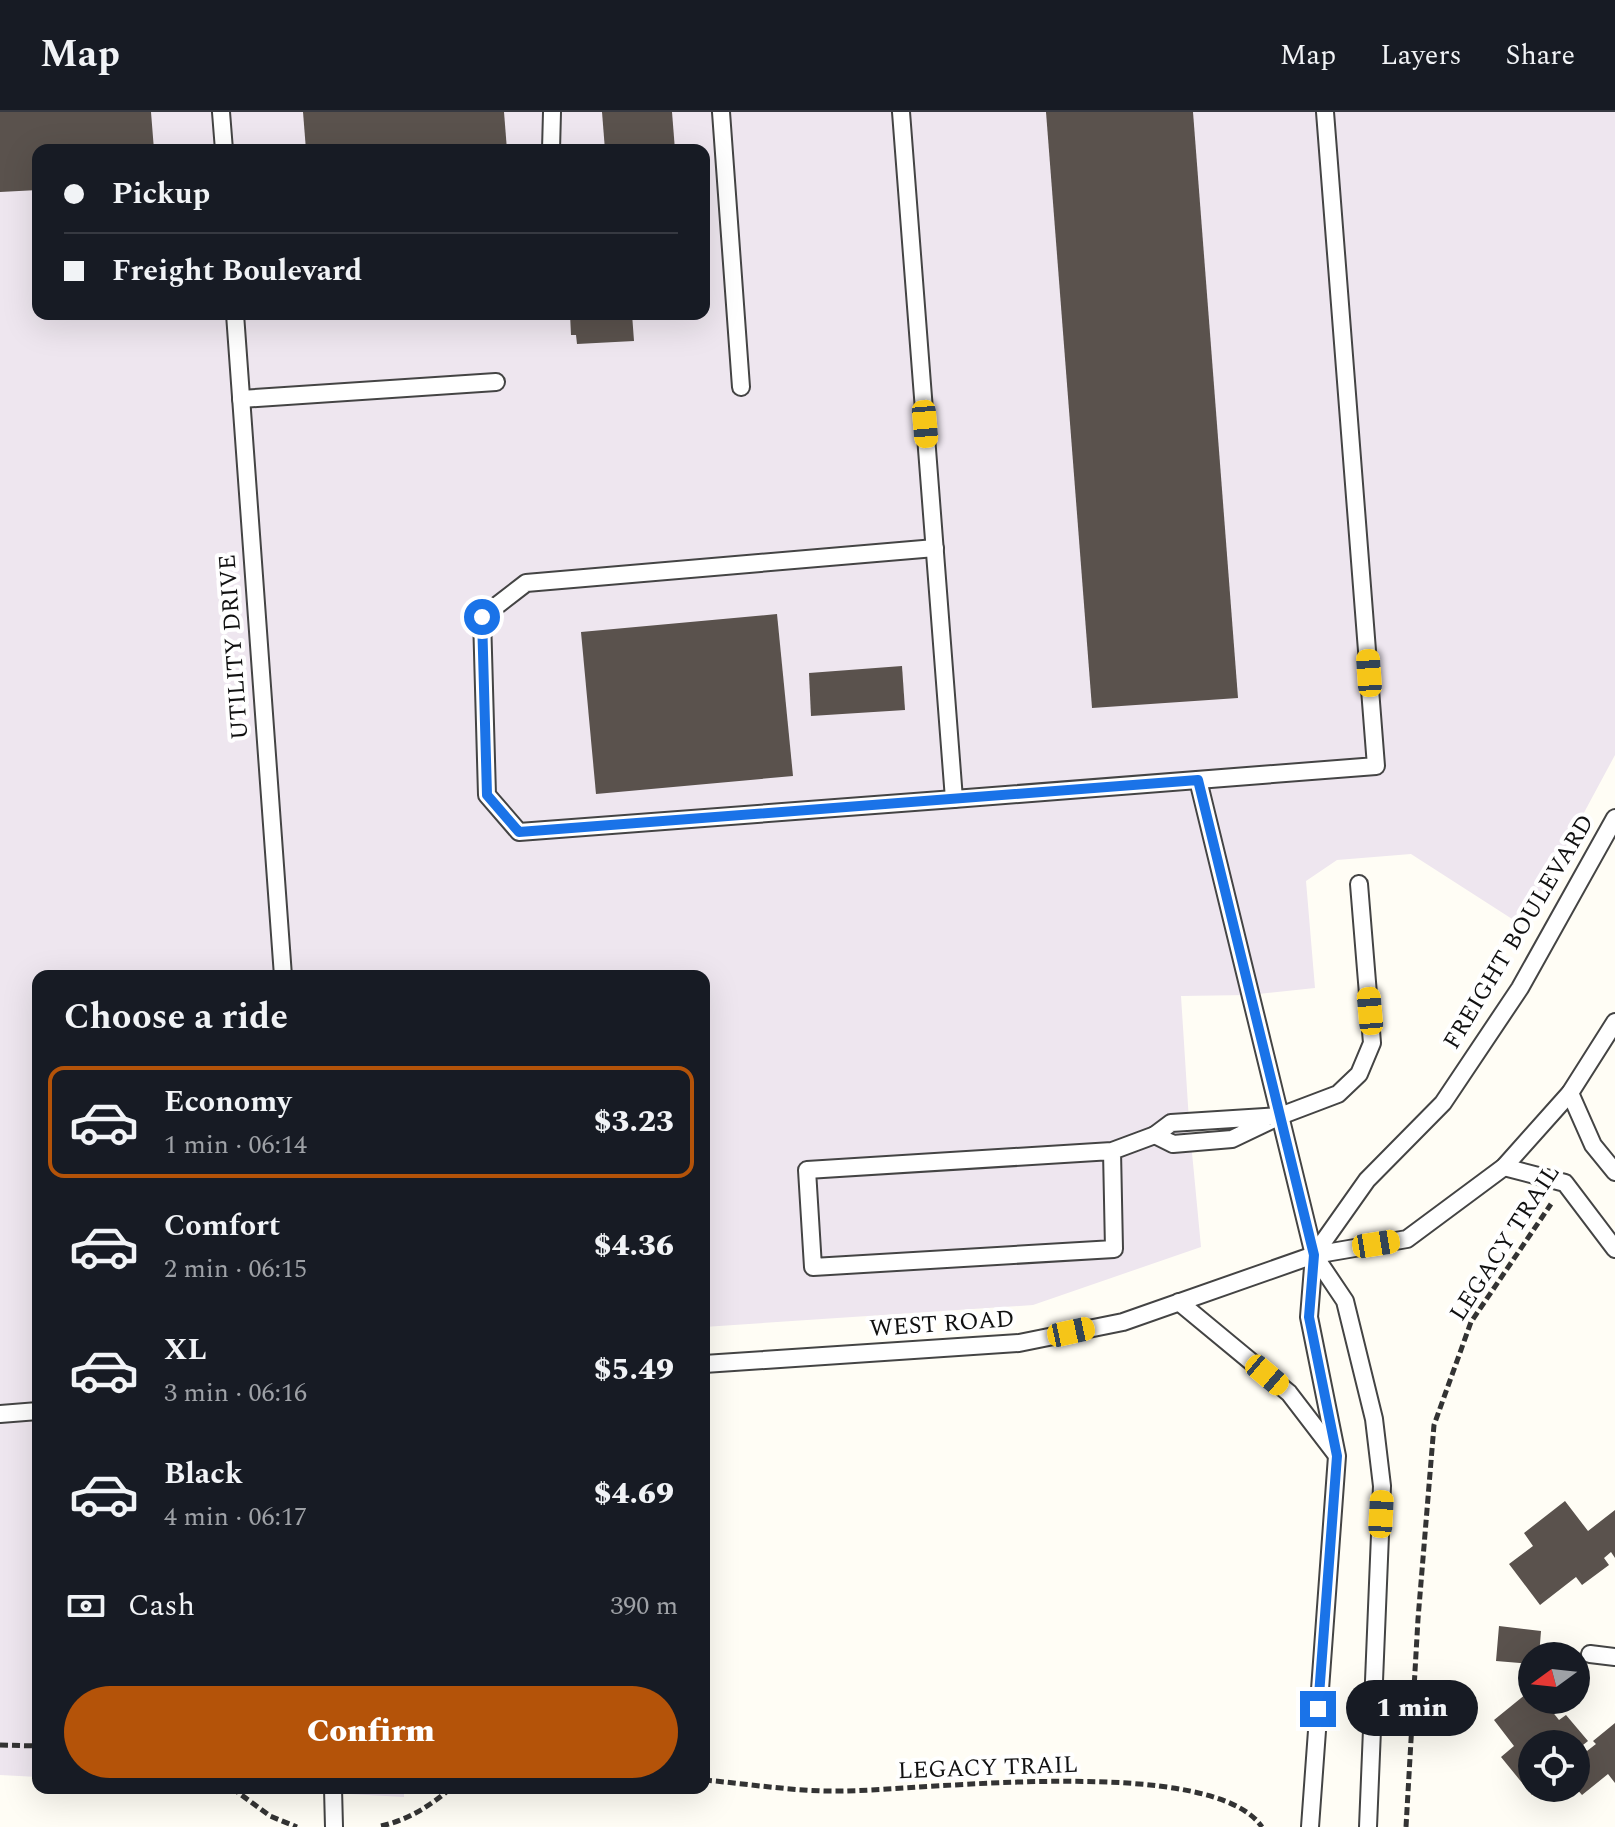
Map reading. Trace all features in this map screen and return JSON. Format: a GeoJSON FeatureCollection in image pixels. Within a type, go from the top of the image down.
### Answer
{"type":"FeatureCollection","features":[{"type":"Feature","properties":{"kind":"lane"},"geometry":{"type":"LineString","coordinates":[[221,112],[224,144]]}},
{"type":"Feature","properties":{"kind":"lane"},"geometry":{"type":"LineString","coordinates":[[551,144],[552,112]]}},
{"type":"Feature","properties":{"kind":"lane"},"geometry":{"type":"LineString","coordinates":[[721,112],[741,387]]}},
{"type":"Feature","properties":{"kind":"lane"},"geometry":{"type":"LineString","coordinates":[[901,112],[954,799]]}},
{"type":"Feature","properties":{"kind":"lane"},"geometry":{"type":"LineString","coordinates":[[935,548],[526,583],[482,617],[487,795],[519,832],[1376,766],[1325,112]]}},
{"type":"Feature","properties":{"kind":"lane","name":"UTILITY DRIVE"},"geometry":{"type":"LineString","coordinates":[[235,320],[283,970]]}},
{"type":"Feature","properties":{"kind":"lane"},"geometry":{"type":"LineString","coordinates":[[241,399],[496,382]]}},
{"type":"Feature","properties":{"kind":"lane"},"geometry":{"type":"LineString","coordinates":[[1198,780],[1314,1255],[1309,1317],[1337,1456],[1310,1827]]}},
{"type":"Feature","properties":{"kind":"lane","name":"FREIGHT BOULEVARD"},"geometry":{"type":"LineString","coordinates":[[1314,1255],[1367,1180],[1443,1103],[1520,988],[1615,818]]}},
{"type":"Feature","properties":{"kind":"lane"},"geometry":{"type":"LineString","coordinates":[[1112,1151],[1114,1249],[813,1267],[807,1170],[1112,1151],[1155,1135],[1171,1123],[1280,1116],[1338,1094],[1359,1074],[1372,1043],[1359,884]]}},
{"type":"Feature","properties":{"kind":"lane"},"geometry":{"type":"LineString","coordinates":[[1314,1255],[1407,1239],[1504,1167],[1570,1093],[1615,1022]]}},
{"type":"Feature","properties":{"kind":"lane"},"geometry":{"type":"LineString","coordinates":[[1570,1093],[1593,1145],[1615,1172]]}},
{"type":"Feature","properties":{"kind":"lane"},"geometry":{"type":"LineString","coordinates":[[1504,1167],[1565,1183],[1615,1249]]}},
{"type":"Feature","properties":{"kind":"lane"},"geometry":{"type":"LineString","coordinates":[[1314,1255],[1345,1301],[1374,1419],[1382,1486],[1368,1827]]}},
{"type":"Feature","properties":{"kind":"lane","name":"WEST ROAD"},"geometry":{"type":"LineString","coordinates":[[710,1364],[1019,1343],[1123,1322],[1314,1255]]}},
{"type":"Feature","properties":{"kind":"lane"},"geometry":{"type":"LineString","coordinates":[[1179,1302],[1289,1393],[1337,1456]]}},
{"type":"Feature","properties":{"kind":"lane"},"geometry":{"type":"LineString","coordinates":[[0,1414],[32,1411]]}},
{"type":"Feature","properties":{"kind":"lane"},"geometry":{"type":"LineString","coordinates":[[1590,1654],[1615,1657]]}},
{"type":"Feature","properties":{"kind":"lane"},"geometry":{"type":"LineString","coordinates":[[333,1794],[334,1827]]}},
{"type":"Feature","properties":{"kind":"path","name":"LEGACY TRAIL"},"geometry":{"type":"LineString","coordinates":[[1406,1827],[1419,1604],[1434,1425],[1471,1322],[1565,1183]]}},
{"type":"Feature","properties":{"kind":"path"},"geometry":{"type":"LineString","coordinates":[[0,1745],[32,1746]]}},
{"type":"Feature","properties":{"kind":"path","name":"LEGACY TRAIL"},"geometry":{"type":"LineString","coordinates":[[710,1780],[839,1791],[1021,1782],[1114,1782],[1187,1789],[1232,1802],[1248,1811],[1262,1827]]}},
{"type":"Feature","properties":{"kind":"path"},"geometry":{"type":"LineString","coordinates":[[240,1794],[270,1816],[297,1827]]}},
{"type":"Feature","properties":{"kind":"path"},"geometry":{"type":"LineString","coordinates":[[381,1826],[399,1822],[444,1794]]}},
{"type":"Feature","properties":{"kind":"shaded area"},"geometry":{"type":"Polygon","coordinates":[[[0,112],[1615,112],[1615,755],[1523,926],[1411,854],[1337,860],[1306,881],[1315,988],[1249,995],[1181,996],[1201,1247],[1033,1305],[710,1327],[710,970],[32,970],[32,1777],[0,1775],[0,112]]]}},
{"type":"Feature","properties":{"kind":"shaded area"},"geometry":{"type":"Polygon","coordinates":[[[350,1794],[404,1794],[404,1797],[350,1794]]]}},
{"type":"Feature","properties":{"kind":"building"},"geometry":{"type":"Polygon","coordinates":[[[0,112],[151,112],[154,144],[32,144],[32,190],[0,192],[0,112]]]}},
{"type":"Feature","properties":{"kind":"building"},"geometry":{"type":"Polygon","coordinates":[[[303,112],[504,112],[507,144],[306,144],[303,112]]]}},
{"type":"Feature","properties":{"kind":"building"},"geometry":{"type":"Polygon","coordinates":[[[602,112],[672,112],[675,144],[605,144],[602,112]]]}},
{"type":"Feature","properties":{"kind":"building"},"geometry":{"type":"Polygon","coordinates":[[[1046,112],[1193,112],[1238,698],[1092,708],[1046,112]]]}},
{"type":"Feature","properties":{"kind":"building"},"geometry":{"type":"Polygon","coordinates":[[[570,320],[632,320],[634,341],[577,344],[576,335],[571,335],[570,320]]]}},
{"type":"Feature","properties":{"kind":"building"},"geometry":{"type":"Polygon","coordinates":[[[777,614],[793,776],[596,794],[581,632],[777,614]]]}},
{"type":"Feature","properties":{"kind":"building"},"geometry":{"type":"Polygon","coordinates":[[[902,666],[905,710],[811,716],[809,673],[902,666]]]}},
{"type":"Feature","properties":{"kind":"building"},"geometry":{"type":"Polygon","coordinates":[[[1565,1501],[1588,1531],[1615,1510],[1615,1558],[1611,1552],[1604,1558],[1609,1565],[1582,1585],[1576,1577],[1540,1605],[1509,1564],[1533,1546],[1524,1533],[1565,1501]]]}},
{"type":"Feature","properties":{"kind":"building"},"geometry":{"type":"Polygon","coordinates":[[[1499,1626],[1541,1631],[1540,1642],[1518,1642],[1518,1663],[1496,1661],[1499,1626]]]}},
{"type":"Feature","properties":{"kind":"building"},"geometry":{"type":"Polygon","coordinates":[[[1518,1700],[1518,1714],[1554,1714],[1559,1720],[1566,1715],[1579,1730],[1518,1730],[1518,1778],[1501,1757],[1514,1746],[1494,1720],[1518,1700]]]}},
{"type":"Feature","properties":{"kind":"building"},"geometry":{"type":"Polygon","coordinates":[[[1615,1723],[1615,1783],[1608,1774],[1590,1789],[1590,1749],[1596,1744],[1593,1741],[1615,1723]]]}},
{"type":"Feature","properties":{"kind":"route"},"geometry":{"type":"LineString","coordinates":[[482,617],[487,795],[519,832],[1198,780],[1314,1255],[1309,1317],[1337,1456],[1318,1709]]}}]}
